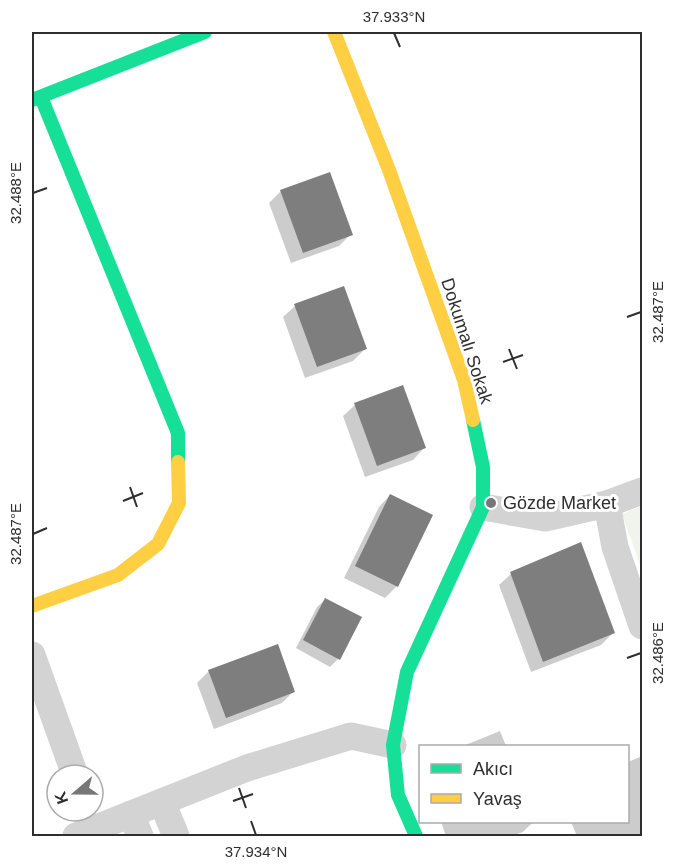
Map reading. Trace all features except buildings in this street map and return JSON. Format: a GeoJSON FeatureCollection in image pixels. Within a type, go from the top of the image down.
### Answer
{"type":"FeatureCollection","features":[{"type":"Feature","properties":{"kind":"street"},"geometry":{"type":"LineString","coordinates":[[32,606],[118,576],[158,544],[178,503],[178,433],[36,98],[205,32]]}},
{"type":"Feature","properties":{"kind":"street","name":"Dokumalı Sokak"},"geometry":{"type":"LineString","coordinates":[[334,32],[389,170],[464,380],[483,466],[483,507],[407,672],[393,745],[398,795],[416,837]]}},
{"type":"Feature","properties":{"kind":"street"},"geometry":{"type":"LineString","coordinates":[[483,507],[545,518],[608,504],[642,491]]}},
{"type":"Feature","properties":{"kind":"street"},"geometry":{"type":"LineString","coordinates":[[608,504],[615,547],[642,626]]}},
{"type":"Feature","properties":{"kind":"street"},"geometry":{"type":"LineString","coordinates":[[32,655],[71,763]]}},
{"type":"Feature","properties":{"kind":"street"},"geometry":{"type":"LineString","coordinates":[[86,826],[135,825],[162,802],[247,768],[351,736],[393,745]]}},
{"type":"Feature","properties":{"kind":"street"},"geometry":{"type":"LineString","coordinates":[[162,802],[176,837]]}},
{"type":"Feature","properties":{"kind":"shaded area"},"geometry":{"type":"Polygon","coordinates":[[[642,506],[642,570],[622,514],[642,506]]]}},
{"type":"Feature","properties":{"kind":"traffic: fast"},"geometry":{"type":"LineString","coordinates":[[32,100],[205,32]]}},
{"type":"Feature","properties":{"kind":"traffic: fast"},"geometry":{"type":"LineString","coordinates":[[41,97],[178,433],[178,462]]}},
{"type":"Feature","properties":{"kind":"traffic: fast"},"geometry":{"type":"LineString","coordinates":[[416,836],[398,795],[393,745],[407,672],[483,507],[483,467],[473,420]]}},
{"type":"Feature","properties":{"kind":"traffic: slow"},"geometry":{"type":"LineString","coordinates":[[334,32],[389,170],[464,380],[473,420]]}},
{"type":"Feature","properties":{"kind":"traffic: slow"},"geometry":{"type":"LineString","coordinates":[[32,606],[118,575],[158,544],[179,503],[178,462]]}},
{"type":"Feature","properties":{"kind":"place","name":"Gözde Market"},"geometry":{"type":"Point","coordinates":[491,503]}}]}
